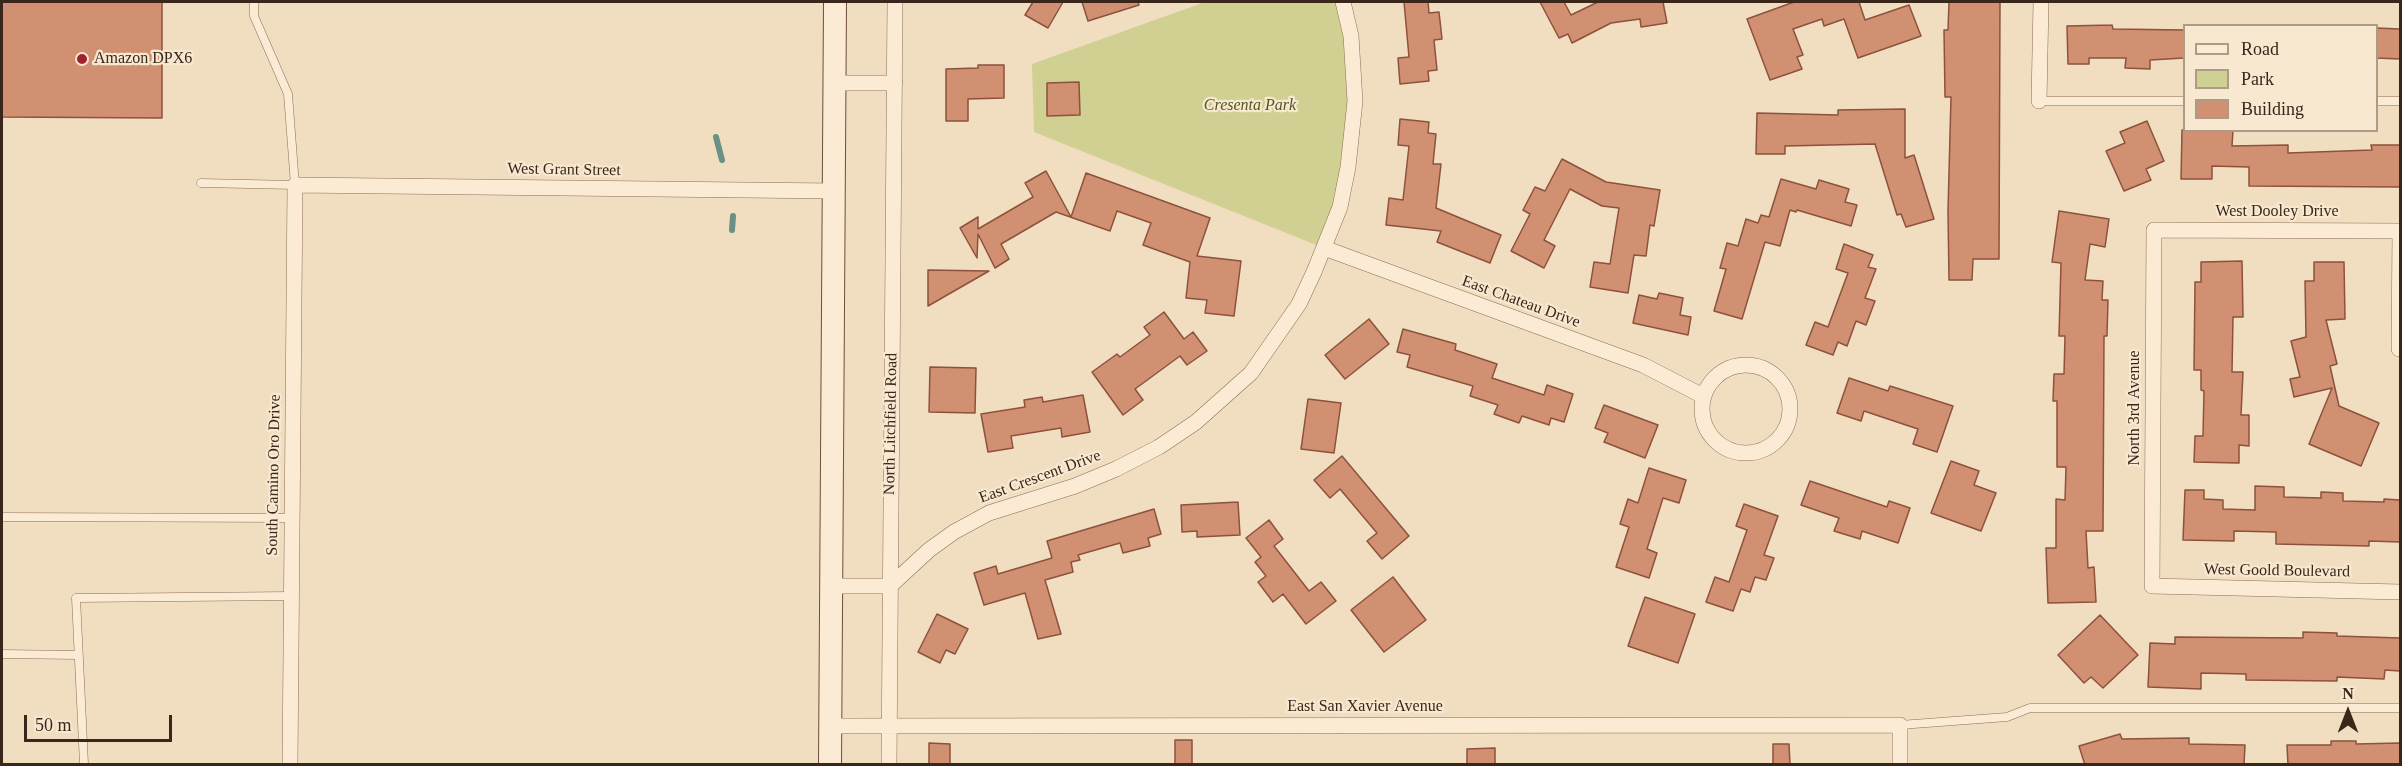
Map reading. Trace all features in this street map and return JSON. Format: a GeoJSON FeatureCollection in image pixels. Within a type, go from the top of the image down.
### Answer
{"type":"FeatureCollection","features":[{"type":"Feature","properties":{"kind":"main road"},"geometry":{"type":"LineString","coordinates":[[830,765],[835,2]]}},
{"type":"Feature","properties":{"kind":"street","name":"North Litchfield Road"},"geometry":{"type":"LineString","coordinates":[[889,765],[895,2]]}},
{"type":"Feature","properties":{"kind":"street","name":"East Crescent Drive"},"geometry":{"type":"LineString","coordinates":[[890,586],[931,549],[954,532],[989,513],[1075,486],[1116,469],[1159,447],[1196,422],[1251,373],[1277,339],[1299,304],[1340,207],[1354,130],[1355,82],[1351,36],[1343,2]]}},
{"type":"Feature","properties":{"kind":"street"},"geometry":{"type":"LineString","coordinates":[[2039,100],[2041,2]]}},
{"type":"Feature","properties":{"kind":"street"},"geometry":{"type":"LineString","coordinates":[[834,83],[895,83]]}},
{"type":"Feature","properties":{"kind":"street","name":"West Grant Street"},"geometry":{"type":"LineString","coordinates":[[295,185],[834,191]]}},
{"type":"Feature","properties":{"kind":"street","name":"South Camino Oro Drive"},"geometry":{"type":"LineString","coordinates":[[290,765],[295,185]]}},
{"type":"Feature","properties":{"kind":"street","name":"West Dooley Drive"},"geometry":{"type":"LineString","coordinates":[[2154,230],[2400,231]]}},
{"type":"Feature","properties":{"kind":"street","name":"North 3rd Avenue"},"geometry":{"type":"LineString","coordinates":[[2152,586],[2154,230]]}},
{"type":"Feature","properties":{"kind":"street"},"geometry":{"type":"LineString","coordinates":[[2399,349],[2400,231]]}},
{"type":"Feature","properties":{"kind":"street","name":"East Chateau Drive"},"geometry":{"type":"LineString","coordinates":[[1324,248],[1643,365],[1703,396]]}},
{"type":"Feature","properties":{"kind":"street"},"geometry":{"type":"LineString","coordinates":[[1744,364],[1758,366],[1771,372],[1781,381],[1788,393],[1791,406],[1790,419],[1780,437],[1765,449],[1750,453],[1736,452],[1722,446],[1712,437],[1704,424],[1701,410],[1703,396],[1709,383],[1725,370],[1744,364]]}},
{"type":"Feature","properties":{"kind":"street"},"geometry":{"type":"LineString","coordinates":[[831,586],[890,586]]}},
{"type":"Feature","properties":{"kind":"street","name":"West Goold Boulevard"},"geometry":{"type":"LineString","coordinates":[[2152,586],[2400,592]]}},
{"type":"Feature","properties":{"kind":"street"},"geometry":{"type":"LineString","coordinates":[[1900,725],[1900,765]]}},
{"type":"Feature","properties":{"kind":"street","name":"East San Xavier Avenue"},"geometry":{"type":"LineString","coordinates":[[830,726],[1900,725]]}},
{"type":"Feature","properties":{"kind":"lane"},"geometry":{"type":"LineString","coordinates":[[201,183],[295,185],[288,94],[254,16],[254,2]]}},
{"type":"Feature","properties":{"kind":"lane"},"geometry":{"type":"LineString","coordinates":[[2039,100],[2183,101]]}},
{"type":"Feature","properties":{"kind":"lane"},"geometry":{"type":"LineString","coordinates":[[2378,101],[2400,101]]}},
{"type":"Feature","properties":{"kind":"lane"},"geometry":{"type":"LineString","coordinates":[[2,517],[292,518]]}},
{"type":"Feature","properties":{"kind":"lane"},"geometry":{"type":"LineString","coordinates":[[84,765],[76,598],[291,596]]}},
{"type":"Feature","properties":{"kind":"lane"},"geometry":{"type":"LineString","coordinates":[[2,654],[78,654]]}},
{"type":"Feature","properties":{"kind":"lane"},"geometry":{"type":"LineString","coordinates":[[1900,725],[2007,717],[2030,708],[2400,708]]}},
{"type":"Feature","properties":{"kind":"green space","name":"Cresenta Park"},"geometry":{"type":"Polygon","coordinates":[[[1205,2],[1343,2],[1355,101],[1324,248],[1034,132],[1032,64],[1205,2]]]}},
{"type":"Feature","properties":{"kind":"building","name":"Amazon DPX6"},"geometry":{"type":"Polygon","coordinates":[[[2,2],[162,2],[162,118],[2,117],[2,2]]]}},
{"type":"Feature","properties":{"kind":"building"},"geometry":{"type":"Polygon","coordinates":[[[1033,2],[1063,2],[1048,28],[1025,15],[1033,2]]]}},
{"type":"Feature","properties":{"kind":"building"},"geometry":{"type":"Polygon","coordinates":[[[1082,2],[1138,2],[1139,5],[1088,21],[1082,2]]]}},
{"type":"Feature","properties":{"kind":"building"},"geometry":{"type":"Polygon","coordinates":[[[1404,2],[1428,2],[1429,13],[1439,12],[1442,39],[1434,40],[1437,70],[1428,71],[1429,81],[1400,84],[1398,58],[1409,57],[1404,2]]]}},
{"type":"Feature","properties":{"kind":"building"},"geometry":{"type":"Polygon","coordinates":[[[1540,2],[1564,2],[1571,15],[1598,2],[1663,2],[1667,23],[1641,27],[1640,19],[1611,23],[1572,43],[1568,34],[1559,38],[1540,2]]]}},
{"type":"Feature","properties":{"kind":"building"},"geometry":{"type":"Polygon","coordinates":[[[1794,2],[1859,2],[1865,20],[1909,5],[1921,36],[1858,58],[1844,19],[1824,26],[1822,19],[1793,29],[1803,55],[1797,57],[1802,69],[1770,80],[1747,19],[1794,2]]]}},
{"type":"Feature","properties":{"kind":"building"},"geometry":{"type":"Polygon","coordinates":[[[1949,2],[2000,2],[1999,259],[1973,259],[1972,280],[1949,280],[1951,97],[1945,97],[1944,30],[1948,30],[1949,2]]]}},
{"type":"Feature","properties":{"kind":"building"},"geometry":{"type":"Polygon","coordinates":[[[2112,25],[2113,29],[2183,30],[2183,58],[2150,60],[2150,69],[2125,68],[2126,58],[2089,58],[2089,64],[2068,64],[2067,26],[2112,25]]]}},
{"type":"Feature","properties":{"kind":"building"},"geometry":{"type":"Polygon","coordinates":[[[2378,28],[2400,29],[2400,59],[2378,58],[2378,28]]]}},
{"type":"Feature","properties":{"kind":"building"},"geometry":{"type":"Polygon","coordinates":[[[978,65],[1004,65],[1004,98],[968,99],[968,121],[946,121],[946,69],[978,68],[978,65]]]}},
{"type":"Feature","properties":{"kind":"building"},"geometry":{"type":"Polygon","coordinates":[[[1079,82],[1080,115],[1047,116],[1047,83],[1079,82]]]}},
{"type":"Feature","properties":{"kind":"building"},"geometry":{"type":"Polygon","coordinates":[[[1905,109],[1905,158],[1914,155],[1934,219],[1906,227],[1901,214],[1897,215],[1875,144],[1785,146],[1785,154],[1756,154],[1757,113],[1838,115],[1838,110],[1905,109]]]}},
{"type":"Feature","properties":{"kind":"building"},"geometry":{"type":"Polygon","coordinates":[[[1400,119],[1429,122],[1428,133],[1436,134],[1433,164],[1441,164],[1436,208],[1501,235],[1490,263],[1437,242],[1441,231],[1386,225],[1389,198],[1403,200],[1409,146],[1398,145],[1400,119]]]}},
{"type":"Feature","properties":{"kind":"building"},"geometry":{"type":"Polygon","coordinates":[[[2147,121],[2164,161],[2146,169],[2151,180],[2124,191],[2106,151],[2125,143],[2120,132],[2147,121]]]}},
{"type":"Feature","properties":{"kind":"building"},"geometry":{"type":"Polygon","coordinates":[[[2182,130],[2183,132],[2233,132],[2232,146],[2288,145],[2288,153],[2372,150],[2371,145],[2400,145],[2400,187],[2249,186],[2249,167],[2212,166],[2212,179],[2181,179],[2182,130]]]}},
{"type":"Feature","properties":{"kind":"building"},"geometry":{"type":"Polygon","coordinates":[[[1562,159],[1606,182],[1660,190],[1654,226],[1650,225],[1646,256],[1634,255],[1628,293],[1590,287],[1594,262],[1610,264],[1619,208],[1602,206],[1570,189],[1544,240],[1555,246],[1544,268],[1511,251],[1530,214],[1523,210],[1535,187],[1545,191],[1562,159]]]}},
{"type":"Feature","properties":{"kind":"building"},"geometry":{"type":"Polygon","coordinates":[[[1046,171],[1071,217],[1086,173],[1210,218],[1197,256],[1241,261],[1234,316],[1205,313],[1207,300],[1186,298],[1190,262],[1143,245],[1151,223],[1117,211],[1110,231],[1056,212],[1001,244],[1009,259],[995,268],[978,234],[977,258],[960,228],[978,217],[978,229],[1033,197],[1025,183],[1046,171]]]}},
{"type":"Feature","properties":{"kind":"building"},"geometry":{"type":"Polygon","coordinates":[[[1781,179],[1816,189],[1819,180],[1849,189],[1845,202],[1857,205],[1851,226],[1790,210],[1780,246],[1765,242],[1742,319],[1714,311],[1726,269],[1720,268],[1727,243],[1738,246],[1746,219],[1758,223],[1761,215],[1769,217],[1781,179]]]}},
{"type":"Feature","properties":{"kind":"building"},"geometry":{"type":"Polygon","coordinates":[[[2059,211],[2109,219],[2105,247],[2090,244],[2085,280],[2103,281],[2102,300],[2108,300],[2107,336],[2104,336],[2103,531],[2086,531],[2088,568],[2094,567],[2096,602],[2048,603],[2046,548],[2056,548],[2056,499],[2065,500],[2066,467],[2057,467],[2057,401],[2053,401],[2054,374],[2064,374],[2065,336],[2059,336],[2061,263],[2052,262],[2059,211]]]}},
{"type":"Feature","properties":{"kind":"building"},"geometry":{"type":"Polygon","coordinates":[[[1844,244],[1873,255],[1868,267],[1876,269],[1865,298],[1875,301],[1866,325],[1856,321],[1847,346],[1838,342],[1833,355],[1806,345],[1815,322],[1828,327],[1848,273],[1836,269],[1844,244]]]}},
{"type":"Feature","properties":{"kind":"building"},"geometry":{"type":"Polygon","coordinates":[[[2242,261],[2243,317],[2233,317],[2232,372],[2243,372],[2241,415],[2249,415],[2249,446],[2239,445],[2239,463],[2194,462],[2195,436],[2203,436],[2204,391],[2201,390],[2201,370],[2194,370],[2195,282],[2201,282],[2201,262],[2242,261]]]}},
{"type":"Feature","properties":{"kind":"building"},"geometry":{"type":"Polygon","coordinates":[[[2314,262],[2344,262],[2345,319],[2326,320],[2337,364],[2330,366],[2339,406],[2379,423],[2361,466],[2309,444],[2332,388],[2294,397],[2290,379],[2300,377],[2291,341],[2306,337],[2305,281],[2314,281],[2314,262]]]}},
{"type":"Feature","properties":{"kind":"building"},"geometry":{"type":"Polygon","coordinates":[[[928,270],[989,271],[928,306],[928,270]]]}},
{"type":"Feature","properties":{"kind":"building"},"geometry":{"type":"Polygon","coordinates":[[[1659,293],[1683,298],[1680,315],[1691,317],[1688,335],[1633,323],[1639,295],[1657,299],[1659,293]]]}},
{"type":"Feature","properties":{"kind":"building"},"geometry":{"type":"Polygon","coordinates":[[[1164,312],[1184,339],[1193,332],[1207,351],[1187,365],[1180,356],[1135,389],[1143,400],[1123,415],[1092,372],[1117,354],[1120,357],[1150,335],[1144,327],[1164,312]]]}},
{"type":"Feature","properties":{"kind":"building"},"geometry":{"type":"Polygon","coordinates":[[[1369,319],[1389,344],[1345,379],[1325,355],[1369,319]]]}},
{"type":"Feature","properties":{"kind":"building"},"geometry":{"type":"Polygon","coordinates":[[[1403,329],[1456,344],[1455,350],[1497,364],[1492,378],[1544,395],[1547,385],[1573,394],[1564,422],[1551,418],[1549,425],[1522,416],[1519,423],[1494,414],[1498,405],[1470,396],[1473,386],[1407,367],[1410,355],[1397,352],[1403,329]]]}},
{"type":"Feature","properties":{"kind":"building"},"geometry":{"type":"Polygon","coordinates":[[[930,367],[976,368],[975,413],[929,412],[930,367]]]}},
{"type":"Feature","properties":{"kind":"building"},"geometry":{"type":"Polygon","coordinates":[[[1849,378],[1888,391],[1890,386],[1953,406],[1937,452],[1913,444],[1918,429],[1864,411],[1861,421],[1837,413],[1849,378]]]}},
{"type":"Feature","properties":{"kind":"building"},"geometry":{"type":"Polygon","coordinates":[[[1083,395],[1090,432],[1062,437],[1061,428],[1011,436],[1013,448],[988,452],[981,414],[1025,407],[1024,400],[1042,397],[1043,402],[1083,395]]]}},
{"type":"Feature","properties":{"kind":"building"},"geometry":{"type":"Polygon","coordinates":[[[1308,399],[1341,403],[1334,453],[1301,449],[1308,399]]]}},
{"type":"Feature","properties":{"kind":"building"},"geometry":{"type":"Polygon","coordinates":[[[1604,405],[1658,425],[1645,458],[1604,442],[1608,433],[1595,428],[1604,405]]]}},
{"type":"Feature","properties":{"kind":"building"},"geometry":{"type":"Polygon","coordinates":[[[1342,456],[1409,536],[1382,559],[1367,541],[1377,533],[1340,489],[1330,498],[1314,480],[1342,456]]]}},
{"type":"Feature","properties":{"kind":"building"},"geometry":{"type":"Polygon","coordinates":[[[1951,461],[1979,471],[1974,485],[1996,493],[1981,531],[1931,513],[1951,461]]]}},
{"type":"Feature","properties":{"kind":"building"},"geometry":{"type":"Polygon","coordinates":[[[1649,468],[1686,480],[1679,503],[1663,498],[1647,549],[1657,553],[1649,578],[1616,567],[1629,527],[1620,524],[1628,499],[1638,503],[1649,468]]]}},
{"type":"Feature","properties":{"kind":"building"},"geometry":{"type":"Polygon","coordinates":[[[1810,481],[1887,507],[1889,501],[1910,508],[1898,543],[1862,531],[1860,539],[1834,531],[1839,518],[1801,505],[1810,481]]]}},
{"type":"Feature","properties":{"kind":"building"},"geometry":{"type":"Polygon","coordinates":[[[2255,486],[2284,487],[2284,497],[2321,498],[2321,492],[2343,493],[2343,501],[2400,500],[2400,542],[2369,541],[2369,546],[2276,544],[2276,532],[2234,531],[2234,541],[2183,540],[2185,490],[2204,490],[2204,499],[2223,500],[2223,509],[2255,510],[2255,486]]]}},
{"type":"Feature","properties":{"kind":"building"},"geometry":{"type":"Polygon","coordinates":[[[1238,502],[1240,535],[1197,537],[1197,531],[1182,532],[1181,505],[1238,502]]]}},
{"type":"Feature","properties":{"kind":"building"},"geometry":{"type":"Polygon","coordinates":[[[1744,504],[1778,516],[1764,555],[1774,558],[1766,580],[1755,577],[1750,592],[1741,589],[1733,611],[1706,602],[1715,577],[1729,582],[1747,530],[1736,526],[1744,504]]]}},
{"type":"Feature","properties":{"kind":"building"},"geometry":{"type":"Polygon","coordinates":[[[1154,509],[1161,534],[1148,538],[1150,546],[1123,553],[1120,543],[1078,555],[1080,560],[1071,562],[1073,572],[1045,580],[1061,634],[1038,639],[1025,593],[984,605],[974,573],[996,566],[998,574],[1052,558],[1047,541],[1154,509]]]}},
{"type":"Feature","properties":{"kind":"building"},"geometry":{"type":"Polygon","coordinates":[[[1269,520],[1283,539],[1274,546],[1309,591],[1321,582],[1336,601],[1306,624],[1283,594],[1273,602],[1258,582],[1266,576],[1255,562],[1261,557],[1246,538],[1269,520]]]}},
{"type":"Feature","properties":{"kind":"building"},"geometry":{"type":"Polygon","coordinates":[[[1393,577],[1426,620],[1384,652],[1351,610],[1393,577]]]}},
{"type":"Feature","properties":{"kind":"building"},"geometry":{"type":"Polygon","coordinates":[[[1645,597],[1695,614],[1678,663],[1628,646],[1645,597]]]}},
{"type":"Feature","properties":{"kind":"building"},"geometry":{"type":"Polygon","coordinates":[[[937,614],[968,629],[955,654],[946,650],[940,663],[918,652],[937,614]]]}},
{"type":"Feature","properties":{"kind":"building"},"geometry":{"type":"Polygon","coordinates":[[[2100,615],[2138,655],[2103,688],[2091,677],[2084,683],[2058,655],[2100,615]]]}},
{"type":"Feature","properties":{"kind":"building"},"geometry":{"type":"Polygon","coordinates":[[[2303,632],[2337,633],[2337,636],[2400,638],[2400,671],[2385,670],[2384,679],[2337,677],[2337,681],[2246,680],[2246,674],[2201,673],[2201,689],[2148,687],[2150,643],[2175,644],[2175,637],[2303,638],[2303,632]]]}},
{"type":"Feature","properties":{"kind":"building"},"geometry":{"type":"Polygon","coordinates":[[[2120,734],[2122,739],[2189,738],[2189,744],[2245,745],[2244,765],[2085,765],[2079,746],[2120,734]]]}},
{"type":"Feature","properties":{"kind":"building"},"geometry":{"type":"Polygon","coordinates":[[[1175,740],[1192,740],[1192,765],[1175,765],[1175,740]]]}},
{"type":"Feature","properties":{"kind":"building"},"geometry":{"type":"Polygon","coordinates":[[[2331,741],[2356,741],[2356,744],[2400,743],[2400,765],[2288,765],[2287,745],[2331,745],[2331,741]]]}},
{"type":"Feature","properties":{"kind":"building"},"geometry":{"type":"Polygon","coordinates":[[[929,743],[950,744],[950,765],[929,765],[929,743]]]}},
{"type":"Feature","properties":{"kind":"building"},"geometry":{"type":"Polygon","coordinates":[[[1773,744],[1789,744],[1790,765],[1773,765],[1773,744]]]}},
{"type":"Feature","properties":{"kind":"building"},"geometry":{"type":"Polygon","coordinates":[[[1495,748],[1495,765],[1467,765],[1467,749],[1495,748]]]}},
{"type":"Feature","properties":{"kind":"waterway"},"geometry":{"type":"LineString","coordinates":[[716,137],[722,160]]}},
{"type":"Feature","properties":{"kind":"waterway"},"geometry":{"type":"LineString","coordinates":[[732,230],[733,216]]}},
{"type":"Feature","properties":{"kind":"place","name":"Amazon DPX6"},"geometry":{"type":"Point","coordinates":[82,59]}}]}
